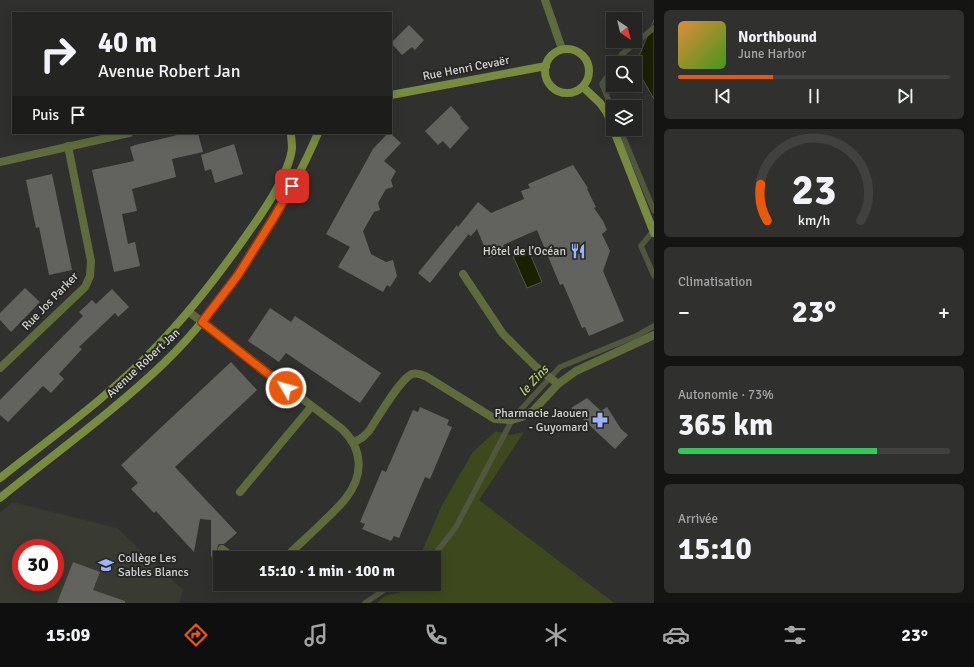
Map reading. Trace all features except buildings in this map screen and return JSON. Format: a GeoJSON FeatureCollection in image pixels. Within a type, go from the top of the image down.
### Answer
{"type":"FeatureCollection","features":[{"type":"Feature","properties":{"kind":"main road"},"geometry":{"type":"LineString","coordinates":[[562,49],[576,50],[587,60],[589,67],[587,81],[583,87],[570,93],[563,93],[551,86],[545,73],[546,66],[552,55],[562,49]]}},
{"type":"Feature","properties":{"kind":"main road","name":"Rue Henri Cevaër"},"geometry":{"type":"LineString","coordinates":[[392,95],[546,66]]}},
{"type":"Feature","properties":{"kind":"main road"},"geometry":{"type":"LineString","coordinates":[[583,87],[600,103],[607,113],[654,233]]}},
{"type":"Feature","properties":{"kind":"main road","name":"Avenue Robert Jan"},"geometry":{"type":"LineString","coordinates":[[0,478],[111,390],[157,346],[189,312],[216,278],[254,224],[276,189],[288,164],[292,148],[291,134]]}},
{"type":"Feature","properties":{"kind":"main road","name":"Avenue Robert Jan"},"geometry":{"type":"LineString","coordinates":[[0,498],[138,386],[164,363],[202,322],[238,275],[273,219],[299,174],[318,134]]}},
{"type":"Feature","properties":{"kind":"street"},"geometry":{"type":"LineString","coordinates":[[545,0],[562,49]]}},
{"type":"Feature","properties":{"kind":"street"},"geometry":{"type":"LineString","coordinates":[[0,162],[124,134]]}},
{"type":"Feature","properties":{"kind":"street","name":"Rue Jos Parker"},"geometry":{"type":"LineString","coordinates":[[0,368],[85,287],[90,276],[91,261],[68,146]]}},
{"type":"Feature","properties":{"kind":"street"},"geometry":{"type":"LineString","coordinates":[[463,274],[503,334],[535,366],[558,384]]}},
{"type":"Feature","properties":{"kind":"street"},"geometry":{"type":"LineString","coordinates":[[189,312],[311,407],[342,429],[348,435],[357,452],[359,470],[353,488],[346,499],[292,551]]}},
{"type":"Feature","properties":{"kind":"street"},"geometry":{"type":"LineString","coordinates":[[353,443],[369,431],[402,383],[411,375],[416,373],[427,377],[495,418],[512,420],[522,417],[532,411],[558,384],[576,371],[654,335]]}},
{"type":"Feature","properties":{"kind":"street"},"geometry":{"type":"LineString","coordinates":[[240,492],[311,407]]}},
{"type":"Feature","properties":{"kind":"shaded area"},"geometry":{"type":"Polygon","coordinates":[[[654,20],[654,99],[642,78],[642,56],[639,56],[654,20]]]}},
{"type":"Feature","properties":{"kind":"shaded area"},"geometry":{"type":"Polygon","coordinates":[[[528,249],[542,282],[527,288],[513,256],[528,249]]]}},
{"type":"Feature","properties":{"kind":"shaded area"},"geometry":{"type":"Polygon","coordinates":[[[496,431],[510,435],[524,432],[479,500],[614,603],[377,603],[385,596],[402,591],[441,591],[441,551],[422,551],[442,505],[473,452],[496,431]]]}},
{"type":"Feature","properties":{"kind":"shaded area","name":"Collège Les Sables Blancs"},"geometry":{"type":"Polygon","coordinates":[[[12,502],[117,528],[183,590],[179,603],[0,603],[0,513],[12,502]]]}},
{"type":"Feature","properties":{"kind":"waterway","name":"le Zins"},"geometry":{"type":"LineString","coordinates":[[621,56],[654,28]]}},
{"type":"Feature","properties":{"kind":"waterway","name":"le Zins"},"geometry":{"type":"LineString","coordinates":[[606,78],[602,84],[609,100]]}},
{"type":"Feature","properties":{"kind":"waterway","name":"le Zins"},"geometry":{"type":"LineString","coordinates":[[623,136],[654,211]]}},
{"type":"Feature","properties":{"kind":"waterway","name":"le Zins"},"geometry":{"type":"LineString","coordinates":[[654,230],[641,246],[654,276]]}},
{"type":"Feature","properties":{"kind":"waterway","name":"le Zins"},"geometry":{"type":"LineString","coordinates":[[437,551],[456,527],[513,418],[560,367],[636,336],[654,326]]}},
{"type":"Feature","properties":{"kind":"waterway","name":"le Zins"},"geometry":{"type":"LineString","coordinates":[[365,603],[383,591]]}},
{"type":"Feature","properties":{"kind":"place","name":"Hôtel de l'Océan"},"geometry":{"type":"Point","coordinates":[578,251]}},
{"type":"Feature","properties":{"kind":"place","name":"Pharmacie Jaouen - Guyomard"},"geometry":{"type":"Point","coordinates":[600,420]}},
{"type":"Feature","properties":{"kind":"place","name":"Collège Les Sables Blancs"},"geometry":{"type":"Point","coordinates":[106,565]}},
{"type":"Feature","properties":{"kind":"route"},"geometry":{"type":"LineString","coordinates":[[286,388],[202,322],[238,275],[292,186]]}}]}
